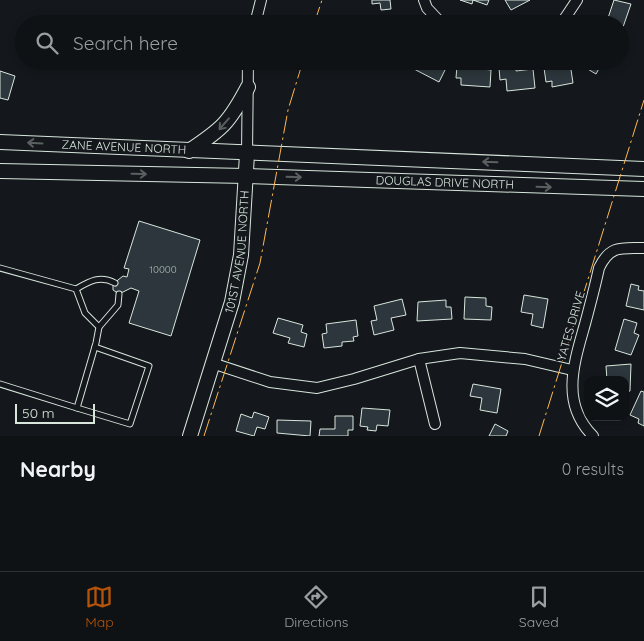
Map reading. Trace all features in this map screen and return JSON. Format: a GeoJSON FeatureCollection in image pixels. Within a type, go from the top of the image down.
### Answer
{"type":"FeatureCollection","features":[{"type":"Feature","properties":{"kind":"main road"},"geometry":{"type":"LineString","coordinates":[[189,151],[222,129],[236,110],[248,87]]}},
{"type":"Feature","properties":{"kind":"main road","name":"ZANE AVENUE NORTH"},"geometry":{"type":"LineString","coordinates":[[0,142],[247,154]]}},
{"type":"Feature","properties":{"kind":"main road","name":"DOUGLAS DRIVE NORTH"},"geometry":{"type":"LineString","coordinates":[[247,154],[644,169]]}},
{"type":"Feature","properties":{"kind":"main road","name":"101ST AVENUE NORTH"},"geometry":{"type":"LineString","coordinates":[[190,436],[232,302],[241,255],[247,154]]}},
{"type":"Feature","properties":{"kind":"main road","name":"ZANE AVENUE NORTH"},"geometry":{"type":"LineString","coordinates":[[2,173],[246,176]]}},
{"type":"Feature","properties":{"kind":"main road","name":"DOUGLAS DRIVE NORTH"},"geometry":{"type":"LineString","coordinates":[[246,176],[644,189]]}},
{"type":"Feature","properties":{"kind":"street"},"geometry":{"type":"LineString","coordinates":[[257,15],[261,0]]}},
{"type":"Feature","properties":{"kind":"street"},"geometry":{"type":"LineString","coordinates":[[424,0],[427,8],[434,15]]}},
{"type":"Feature","properties":{"kind":"street"},"geometry":{"type":"LineString","coordinates":[[567,15],[576,0]]}},
{"type":"Feature","properties":{"kind":"street","name":"101ST AVENUE NORTH"},"geometry":{"type":"LineString","coordinates":[[247,154],[248,70]]}},
{"type":"Feature","properties":{"kind":"street","name":"YATES DRIVE"},"geometry":{"type":"LineString","coordinates":[[593,436],[576,413],[572,395],[572,370],[599,268],[605,255],[611,251],[644,248]]}},
{"type":"Feature","properties":{"kind":"street"},"geometry":{"type":"LineString","coordinates":[[212,363],[270,382],[317,388],[354,379],[419,358],[460,353],[525,359],[572,370]]}},
{"type":"Feature","properties":{"kind":"street"},"geometry":{"type":"LineString","coordinates":[[419,358],[435,424]]}},
{"type":"Feature","properties":{"kind":"lane"},"geometry":{"type":"LineString","coordinates":[[0,268],[76,289],[92,280],[106,278],[115,283]]}},
{"type":"Feature","properties":{"kind":"lane"},"geometry":{"type":"LineString","coordinates":[[76,289],[85,313],[98,327]]}},
{"type":"Feature","properties":{"kind":"lane"},"geometry":{"type":"LineString","coordinates":[[77,408],[95,347],[98,327],[118,305],[119,294]]}},
{"type":"Feature","properties":{"kind":"lane"},"geometry":{"type":"LineString","coordinates":[[0,384],[130,424],[149,366],[95,347]]}},
{"type":"Feature","properties":{"kind":"building"},"geometry":{"type":"Polygon","coordinates":[[[372,0],[390,0],[391,9],[381,10],[380,3],[372,4],[372,0]]]}},
{"type":"Feature","properties":{"kind":"building"},"geometry":{"type":"Polygon","coordinates":[[[460,0],[473,0],[472,4],[460,0]]]}},
{"type":"Feature","properties":{"kind":"building"},"geometry":{"type":"Polygon","coordinates":[[[473,0],[489,0],[487,5],[473,0]]]}},
{"type":"Feature","properties":{"kind":"building"},"geometry":{"type":"Polygon","coordinates":[[[505,0],[530,0],[511,10],[505,0]]]}},
{"type":"Feature","properties":{"kind":"building"},"geometry":{"type":"Polygon","coordinates":[[[614,0],[631,4],[627,15],[609,15],[614,0]]]}},
{"type":"Feature","properties":{"kind":"building"},"geometry":{"type":"Polygon","coordinates":[[[416,70],[445,70],[439,82],[416,70]]]}},
{"type":"Feature","properties":{"kind":"building"},"geometry":{"type":"Polygon","coordinates":[[[457,70],[491,70],[490,87],[461,85],[461,78],[456,78],[457,70]]]}},
{"type":"Feature","properties":{"kind":"building"},"geometry":{"type":"Polygon","coordinates":[[[499,70],[533,70],[535,88],[507,91],[506,79],[500,80],[499,70]]]}},
{"type":"Feature","properties":{"kind":"building"},"geometry":{"type":"Polygon","coordinates":[[[544,70],[571,70],[573,83],[552,87],[552,81],[546,82],[544,70]]]}},
{"type":"Feature","properties":{"kind":"building"},"geometry":{"type":"Polygon","coordinates":[[[589,70],[598,70],[596,74],[589,70]]]}},
{"type":"Feature","properties":{"kind":"building"},"geometry":{"type":"Polygon","coordinates":[[[0,71],[15,76],[8,100],[0,98],[0,71]]]}},
{"type":"Feature","properties":{"kind":"building"},"geometry":{"type":"Polygon","coordinates":[[[139,221],[200,240],[171,336],[129,323],[139,291],[131,288],[119,294],[113,290],[113,284],[123,276],[127,277],[129,269],[124,268],[139,221]]]}},
{"type":"Feature","properties":{"kind":"building"},"geometry":{"type":"Polygon","coordinates":[[[631,284],[639,286],[638,290],[644,291],[644,310],[626,306],[631,284]]]}},
{"type":"Feature","properties":{"kind":"building"},"geometry":{"type":"Polygon","coordinates":[[[524,295],[548,299],[543,328],[531,325],[533,314],[521,312],[524,295]]]}},
{"type":"Feature","properties":{"kind":"building"},"geometry":{"type":"Polygon","coordinates":[[[465,297],[486,298],[486,306],[492,307],[491,320],[464,319],[465,297]]]}},
{"type":"Feature","properties":{"kind":"building"},"geometry":{"type":"Polygon","coordinates":[[[402,299],[406,315],[391,318],[394,330],[374,335],[371,321],[377,320],[374,306],[402,299]]]}},
{"type":"Feature","properties":{"kind":"building"},"geometry":{"type":"Polygon","coordinates":[[[446,300],[446,307],[451,307],[452,319],[417,321],[418,302],[446,300]]]}},
{"type":"Feature","properties":{"kind":"building"},"geometry":{"type":"Polygon","coordinates":[[[278,318],[303,325],[301,332],[307,334],[304,347],[288,343],[290,338],[273,333],[278,318]]]}},
{"type":"Feature","properties":{"kind":"building"},"geometry":{"type":"Polygon","coordinates":[[[624,319],[637,323],[634,333],[639,335],[631,355],[615,350],[624,319]]]}},
{"type":"Feature","properties":{"kind":"building"},"geometry":{"type":"Polygon","coordinates":[[[356,320],[358,336],[353,337],[354,341],[342,342],[342,346],[324,348],[322,334],[327,333],[326,324],[356,320]]]}},
{"type":"Feature","properties":{"kind":"building"},"geometry":{"type":"Polygon","coordinates":[[[631,364],[630,391],[629,376],[607,376],[606,366],[631,364]]]}},
{"type":"Feature","properties":{"kind":"building"},"geometry":{"type":"Polygon","coordinates":[[[473,384],[501,389],[497,413],[480,410],[482,398],[470,396],[473,384]]]}},
{"type":"Feature","properties":{"kind":"building"},"geometry":{"type":"Polygon","coordinates":[[[641,391],[644,392],[644,426],[638,423],[639,419],[630,415],[641,391]]]}},
{"type":"Feature","properties":{"kind":"building"},"geometry":{"type":"Polygon","coordinates":[[[362,408],[390,410],[388,426],[377,425],[376,431],[367,430],[368,427],[360,426],[362,408]]]}},
{"type":"Feature","properties":{"kind":"building"},"geometry":{"type":"Polygon","coordinates":[[[254,412],[269,417],[265,429],[257,427],[254,436],[236,431],[241,414],[252,418],[254,412]]]}},
{"type":"Feature","properties":{"kind":"building"},"geometry":{"type":"Polygon","coordinates":[[[335,416],[353,416],[353,430],[348,430],[348,436],[319,436],[320,429],[335,429],[335,416]]]}},
{"type":"Feature","properties":{"kind":"building"},"geometry":{"type":"Polygon","coordinates":[[[277,420],[311,421],[310,436],[277,433],[277,420]]]}},
{"type":"Feature","properties":{"kind":"building"},"geometry":{"type":"Polygon","coordinates":[[[495,424],[508,431],[506,436],[489,436],[495,424]]]}},
{"type":"Feature","properties":{"kind":"power"},"geometry":{"type":"LineString","coordinates":[[317,15],[322,0]]}},
{"type":"Feature","properties":{"kind":"power"},"geometry":{"type":"LineString","coordinates":[[204,436],[260,263],[288,110],[300,70]]}},
{"type":"Feature","properties":{"kind":"power"},"geometry":{"type":"LineString","coordinates":[[539,436],[644,100]]}}]}
